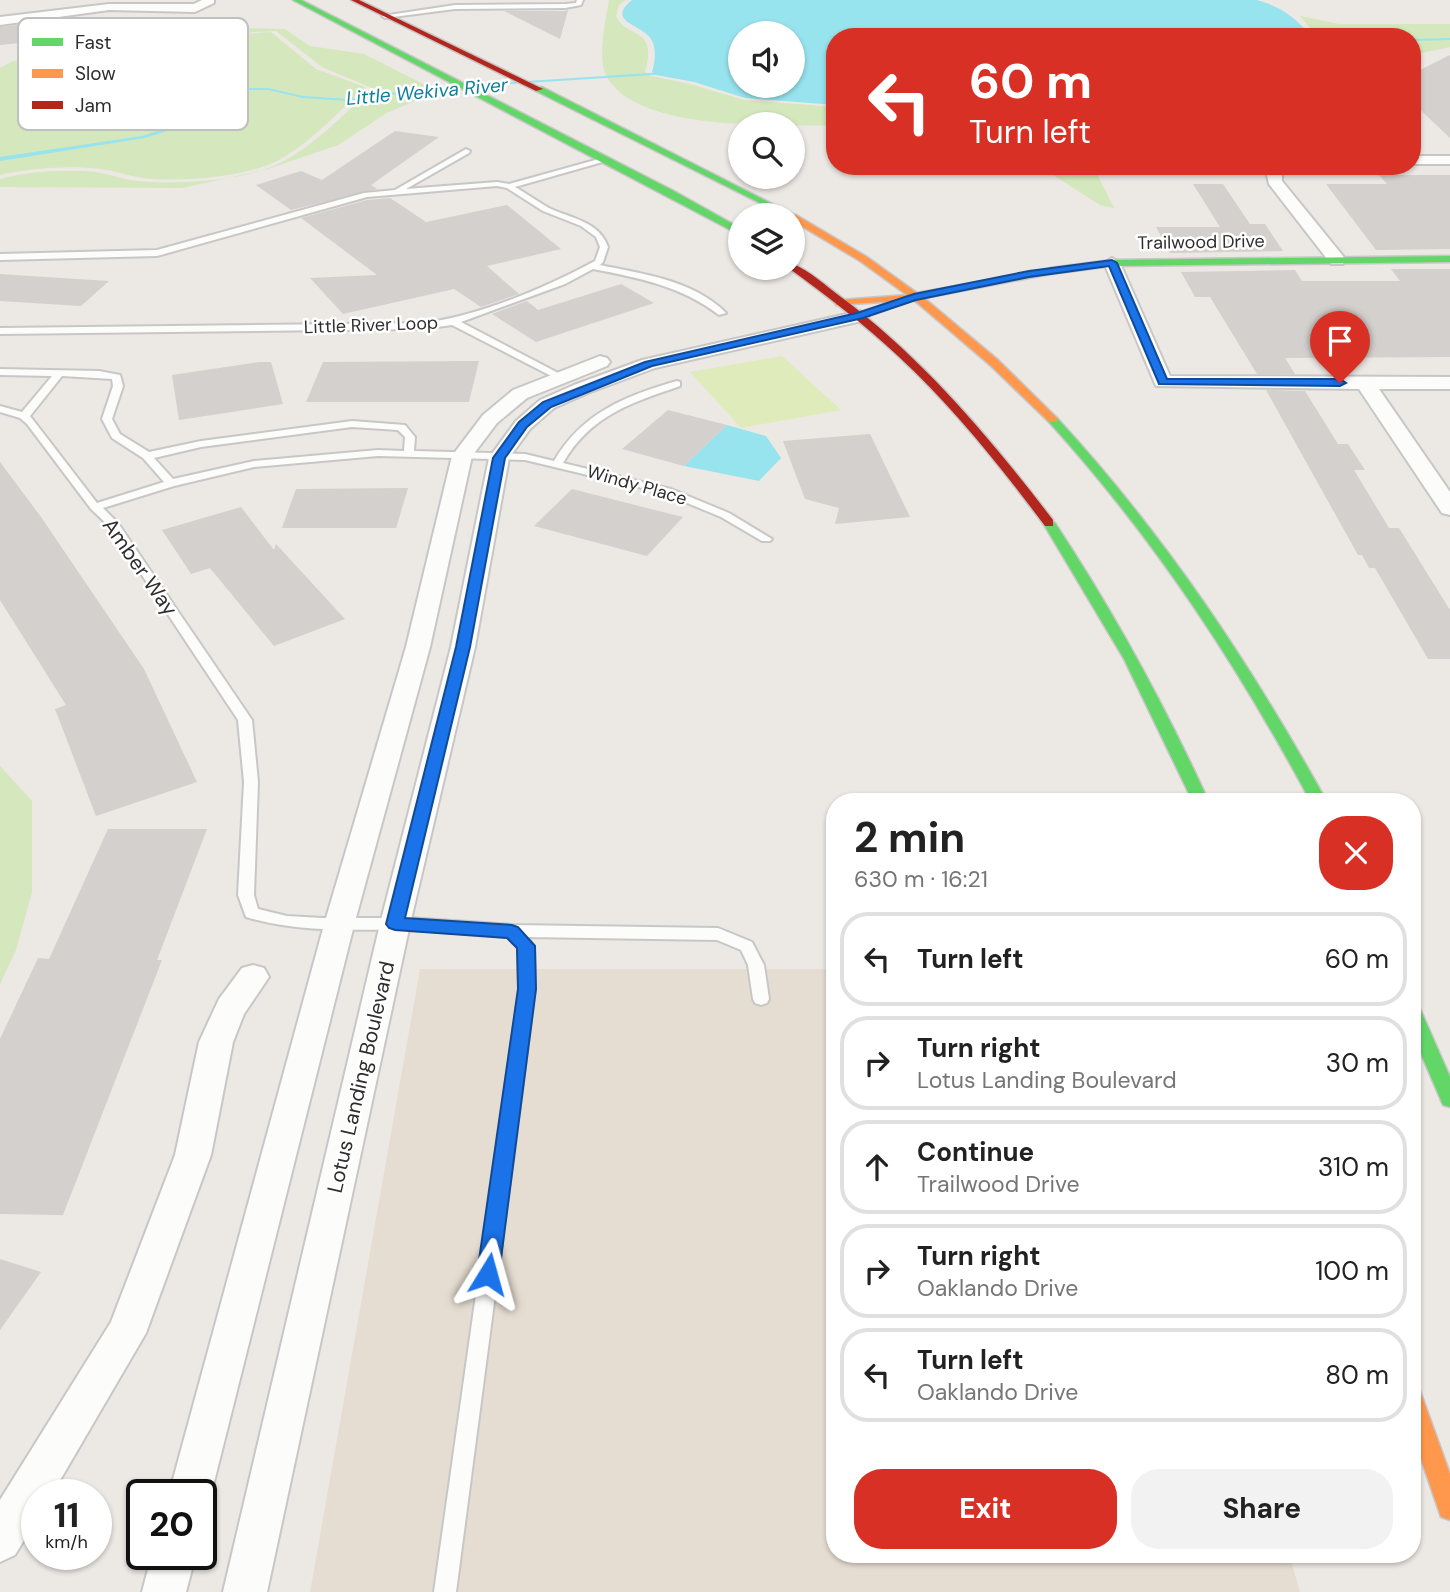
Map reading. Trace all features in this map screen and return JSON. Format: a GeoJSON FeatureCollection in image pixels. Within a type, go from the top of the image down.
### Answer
{"type":"FeatureCollection","features":[{"type":"Feature","properties":{"kind":"main road"},"geometry":{"type":"LineString","coordinates":[[296,0],[728,226]]}},
{"type":"Feature","properties":{"kind":"main road"},"geometry":{"type":"LineString","coordinates":[[318,0],[352,16],[385,16]]}},
{"type":"Feature","properties":{"kind":"main road"},"geometry":{"type":"LineString","coordinates":[[354,0],[672,154],[764,203]]}},
{"type":"Feature","properties":{"kind":"main road"},"geometry":{"type":"LineString","coordinates":[[603,159],[631,157],[648,160],[745,203]]}},
{"type":"Feature","properties":{"kind":"main road"},"geometry":{"type":"LineString","coordinates":[[805,224],[914,297],[967,337],[1071,436],[1124,496],[1229,641],[1281,728],[1314,793]]}},
{"type":"Feature","properties":{"kind":"main road","name":"Trailwood Drive"},"geometry":{"type":"LineString","coordinates":[[850,309],[1029,274],[1112,263],[1450,259]]}},
{"type":"Feature","properties":{"kind":"main road"},"geometry":{"type":"LineString","coordinates":[[805,276],[850,309],[944,396],[991,446],[1038,504],[1083,569],[1128,646],[1171,729],[1197,793]]}},
{"type":"Feature","properties":{"kind":"main road","name":"Trailwood Drive"},"geometry":{"type":"LineString","coordinates":[[850,309],[914,297]]}},
{"type":"Feature","properties":{"kind":"main road"},"geometry":{"type":"LineString","coordinates":[[1421,1033],[1450,1099]]}},
{"type":"Feature","properties":{"kind":"main road"},"geometry":{"type":"LineString","coordinates":[[1421,1424],[1450,1508]]}},
{"type":"Feature","properties":{"kind":"main road"},"geometry":{"type":"LineString","coordinates":[[1424,1432],[1450,1470]]}},
{"type":"Feature","properties":{"kind":"street"},"geometry":{"type":"LineString","coordinates":[[44,0],[59,14]]}},
{"type":"Feature","properties":{"kind":"street"},"geometry":{"type":"LineString","coordinates":[[25,18],[111,4],[195,8],[208,3],[208,0]]}},
{"type":"Feature","properties":{"kind":"street"},"geometry":{"type":"LineString","coordinates":[[0,21],[18,19]]}},
{"type":"Feature","properties":{"kind":"street"},"geometry":{"type":"LineString","coordinates":[[1421,158],[1450,160]]}},
{"type":"Feature","properties":{"kind":"street"},"geometry":{"type":"LineString","coordinates":[[1274,175],[1274,181],[1338,260]]}},
{"type":"Feature","properties":{"kind":"street"},"geometry":{"type":"LineString","coordinates":[[1112,263],[1163,382],[1450,383]]}},
{"type":"Feature","properties":{"kind":"street"},"geometry":{"type":"LineString","coordinates":[[194,1479],[340,925],[418,647],[462,456],[490,419],[510,402],[520,394],[559,377],[631,351],[850,309]]}},
{"type":"Feature","properties":{"kind":"street","name":"Lotus Landing Boulevard"},"geometry":{"type":"LineString","coordinates":[[245,1592],[395,924],[463,647],[499,458],[523,425],[547,404],[581,389],[649,364],[850,309]]}},
{"type":"Feature","properties":{"kind":"street"},"geometry":{"type":"LineString","coordinates":[[1365,383],[1450,508]]}},
{"type":"Feature","properties":{"kind":"street"},"geometry":{"type":"LineString","coordinates":[[0,1540],[126,1333],[193,1155],[216,1042],[230,1007],[253,977]]}},
{"type":"Feature","properties":{"kind":"street"},"geometry":{"type":"LineString","coordinates":[[164,1592],[170,1570]]}},
{"type":"Feature","properties":{"kind":"lane"},"geometry":{"type":"LineString","coordinates":[[385,16],[490,3],[565,6],[579,4],[580,0]]}},
{"type":"Feature","properties":{"kind":"lane"},"geometry":{"type":"LineString","coordinates":[[395,192],[466,151]]}},
{"type":"Feature","properties":{"kind":"lane"},"geometry":{"type":"LineString","coordinates":[[509,186],[603,159]]}},
{"type":"Feature","properties":{"kind":"lane"},"geometry":{"type":"LineString","coordinates":[[0,256],[157,253],[367,195],[497,184],[509,186],[546,209],[584,224],[600,236],[604,247],[599,262],[592,266]]}},
{"type":"Feature","properties":{"kind":"lane"},"geometry":{"type":"LineString","coordinates":[[592,266],[679,285],[706,299],[722,313]]}},
{"type":"Feature","properties":{"kind":"lane","name":"Little River Loop"},"geometry":{"type":"LineString","coordinates":[[0,331],[423,326],[453,322],[562,282],[592,266]]}},
{"type":"Feature","properties":{"kind":"lane"},"geometry":{"type":"LineString","coordinates":[[453,322],[559,377]]}},
{"type":"Feature","properties":{"kind":"lane"},"geometry":{"type":"LineString","coordinates":[[0,372],[117,377],[118,386],[107,419],[116,436],[147,456],[171,483]]}},
{"type":"Feature","properties":{"kind":"lane"},"geometry":{"type":"LineString","coordinates":[[24,416],[61,373]]}},
{"type":"Feature","properties":{"kind":"lane"},"geometry":{"type":"LineString","coordinates":[[557,464],[568,442],[603,412],[677,384]]}},
{"type":"Feature","properties":{"kind":"lane"},"geometry":{"type":"LineString","coordinates":[[0,409],[24,416],[95,507]]}},
{"type":"Feature","properties":{"kind":"lane"},"geometry":{"type":"LineString","coordinates":[[147,456],[201,444],[352,424],[401,427],[410,437],[409,453]]}},
{"type":"Feature","properties":{"kind":"lane","name":"Amber Way"},"geometry":{"type":"LineString","coordinates":[[340,925],[279,923],[251,913],[246,895],[251,782],[245,720],[114,525],[95,507],[171,483],[254,464],[355,454],[409,453],[499,458]]}},
{"type":"Feature","properties":{"kind":"lane","name":"Windy Place"},"geometry":{"type":"LineString","coordinates":[[499,458],[525,457],[667,491],[725,515],[766,539]]}},
{"type":"Feature","properties":{"kind":"lane"},"geometry":{"type":"LineString","coordinates":[[340,925],[395,924],[512,931],[718,934],[747,946],[756,965],[761,999]]}},
{"type":"Feature","properties":{"kind":"lane"},"geometry":{"type":"LineString","coordinates":[[445,1592],[527,989],[526,946],[512,931]]}},
{"type":"Feature","properties":{"kind":"shaded area"},"geometry":{"type":"Polygon","coordinates":[[[420,969],[826,969],[826,1563],[1292,1563],[1300,1592],[310,1592],[420,969]]]}},
{"type":"Feature","properties":{"kind":"green space"},"geometry":{"type":"Polygon","coordinates":[[[609,0],[626,0],[619,5],[616,16],[644,40],[648,47],[645,72],[651,76],[690,84],[728,95],[728,98],[826,106],[826,126],[805,125],[805,112],[728,112],[728,123],[676,116],[646,107],[622,94],[606,75],[602,59],[609,0]]]}},
{"type":"Feature","properties":{"kind":"green space"},"geometry":{"type":"Polygon","coordinates":[[[1300,16],[1339,24],[1450,24],[1450,47],[1421,53],[1421,28],[1310,28],[1300,16]]]}},
{"type":"Feature","properties":{"kind":"green space"},"geometry":{"type":"Polygon","coordinates":[[[248,28],[285,29],[310,46],[364,54],[437,91],[387,113],[338,145],[259,171],[299,152],[372,88],[322,67],[276,31],[248,32],[248,28]]]}},
{"type":"Feature","properties":{"kind":"green space"},"geometry":{"type":"Polygon","coordinates":[[[271,32],[316,69],[365,87],[293,152],[265,166],[236,174],[157,179],[101,169],[63,167],[0,175],[0,68],[18,60],[18,130],[248,130],[248,34],[271,32]]]}},
{"type":"Feature","properties":{"kind":"green space"},"geometry":{"type":"Polygon","coordinates":[[[60,171],[96,172],[153,182],[227,178],[182,188],[0,187],[0,179],[35,172],[60,171]]]}},
{"type":"Feature","properties":{"kind":"green space"},"geometry":{"type":"Polygon","coordinates":[[[1053,175],[1098,175],[1114,208],[1100,205],[1053,175]]]}},
{"type":"Feature","properties":{"kind":"green space"},"geometry":{"type":"Polygon","coordinates":[[[782,356],[841,410],[741,428],[690,372],[782,356]]]}},
{"type":"Feature","properties":{"kind":"green space"},"geometry":{"type":"Polygon","coordinates":[[[0,766],[32,801],[32,892],[16,950],[0,984],[0,766]]]}},
{"type":"Feature","properties":{"kind":"water"},"geometry":{"type":"Polygon","coordinates":[[[632,0],[1257,0],[1284,11],[1304,28],[826,28],[826,104],[745,98],[805,98],[805,21],[728,21],[728,93],[694,82],[656,75],[652,72],[655,55],[651,39],[624,18],[622,13],[632,0]]]}},
{"type":"Feature","properties":{"kind":"water"},"geometry":{"type":"Polygon","coordinates":[[[727,425],[766,436],[781,458],[759,481],[684,466],[727,425]]]}},
{"type":"Feature","properties":{"kind":"building"},"geometry":{"type":"Polygon","coordinates":[[[568,10],[560,39],[504,11],[565,11],[568,10]]]}},
{"type":"Feature","properties":{"kind":"building"},"geometry":{"type":"Polygon","coordinates":[[[18,25],[18,43],[0,45],[0,27],[18,25]]]}},
{"type":"Feature","properties":{"kind":"building"},"geometry":{"type":"Polygon","coordinates":[[[1450,55],[1450,138],[1421,111],[1421,70],[1450,55]]]}},
{"type":"Feature","properties":{"kind":"building"},"geometry":{"type":"Polygon","coordinates":[[[395,131],[439,137],[371,185],[377,189],[291,210],[256,185],[301,171],[322,180],[395,131]]]}},
{"type":"Feature","properties":{"kind":"building"},"geometry":{"type":"Polygon","coordinates":[[[1379,175],[1450,175],[1450,249],[1376,250],[1326,184],[1387,184],[1379,175]]]}},
{"type":"Feature","properties":{"kind":"building"},"geometry":{"type":"Polygon","coordinates":[[[1193,184],[1223,184],[1250,224],[1265,224],[1283,251],[1170,253],[1156,227],[1220,227],[1193,184]]]}},
{"type":"Feature","properties":{"kind":"building"},"geometry":{"type":"Polygon","coordinates":[[[390,198],[426,222],[507,205],[561,249],[487,266],[519,294],[481,307],[454,289],[343,314],[310,278],[377,275],[301,218],[367,200],[390,198]]]}},
{"type":"Feature","properties":{"kind":"building"},"geometry":{"type":"Polygon","coordinates":[[[1391,269],[1450,269],[1450,357],[1285,358],[1295,374],[1257,374],[1210,297],[1195,297],[1181,272],[1295,270],[1302,281],[1400,281],[1391,269]]]}},
{"type":"Feature","properties":{"kind":"building"},"geometry":{"type":"Polygon","coordinates":[[[0,274],[109,281],[81,306],[0,301],[0,274]]]}},
{"type":"Feature","properties":{"kind":"building"},"geometry":{"type":"Polygon","coordinates":[[[621,284],[654,303],[536,342],[492,314],[527,301],[538,310],[621,284]]]}},
{"type":"Feature","properties":{"kind":"building"},"geometry":{"type":"Polygon","coordinates":[[[479,361],[469,402],[306,402],[323,362],[479,361]]]}},
{"type":"Feature","properties":{"kind":"building"},"geometry":{"type":"Polygon","coordinates":[[[271,362],[283,404],[179,420],[172,375],[271,362]]]}},
{"type":"Feature","properties":{"kind":"building"},"geometry":{"type":"Polygon","coordinates":[[[1266,390],[1305,391],[1338,444],[1348,444],[1365,470],[1354,470],[1389,528],[1399,528],[1450,610],[1450,659],[1428,659],[1375,568],[1369,568],[1362,555],[1358,555],[1266,390]]]}},
{"type":"Feature","properties":{"kind":"building"},"geometry":{"type":"Polygon","coordinates":[[[668,410],[727,425],[684,466],[622,449],[668,410]]]}},
{"type":"Feature","properties":{"kind":"building"},"geometry":{"type":"Polygon","coordinates":[[[870,434],[910,517],[835,524],[839,508],[805,499],[783,441],[870,434]]]}},
{"type":"Feature","properties":{"kind":"building"},"geometry":{"type":"Polygon","coordinates":[[[0,462],[41,517],[144,669],[197,782],[96,816],[55,709],[66,705],[0,600],[0,462]]]}},
{"type":"Feature","properties":{"kind":"building"},"geometry":{"type":"Polygon","coordinates":[[[408,488],[396,528],[282,528],[296,489],[408,488]]]}},
{"type":"Feature","properties":{"kind":"building"},"geometry":{"type":"Polygon","coordinates":[[[572,489],[683,517],[647,556],[534,526],[572,489]]]}},
{"type":"Feature","properties":{"kind":"building"},"geometry":{"type":"Polygon","coordinates":[[[241,507],[274,550],[276,544],[345,619],[274,646],[210,568],[191,574],[162,530],[241,507]]]}},
{"type":"Feature","properties":{"kind":"building"},"geometry":{"type":"Polygon","coordinates":[[[108,829],[207,829],[157,960],[162,960],[63,1215],[0,1214],[0,1039],[38,958],[49,959],[108,829]]]}},
{"type":"Feature","properties":{"kind":"building"},"geometry":{"type":"Polygon","coordinates":[[[0,1259],[41,1272],[0,1330],[0,1259]]]}},
{"type":"Feature","properties":{"kind":"waterway","name":"Little Wekiva River"},"geometry":{"type":"LineString","coordinates":[[1290,27],[1297,28]]}},
{"type":"Feature","properties":{"kind":"waterway","name":"Little Wekiva River"},"geometry":{"type":"LineString","coordinates":[[1421,40],[1450,39]]}},
{"type":"Feature","properties":{"kind":"waterway","name":"Little Wekiva River"},"geometry":{"type":"LineString","coordinates":[[248,89],[268,89],[303,97],[348,100],[434,88],[666,73]]}},
{"type":"Feature","properties":{"kind":"waterway","name":"Little Wekiva River"},"geometry":{"type":"LineString","coordinates":[[0,159],[143,137],[165,130]]}},
{"type":"Feature","properties":{"kind":"traffic: fast"},"geometry":{"type":"LineString","coordinates":[[296,0],[669,192],[728,225]]}},
{"type":"Feature","properties":{"kind":"traffic: fast"},"geometry":{"type":"LineString","coordinates":[[539,89],[766,203]]}},
{"type":"Feature","properties":{"kind":"traffic: fast"},"geometry":{"type":"LineString","coordinates":[[1050,271],[1112,263],[1450,259]]}},
{"type":"Feature","properties":{"kind":"traffic: fast"},"geometry":{"type":"LineString","coordinates":[[1053,420],[1130,508],[1199,602],[1262,700],[1314,793]]}},
{"type":"Feature","properties":{"kind":"traffic: fast"},"geometry":{"type":"LineString","coordinates":[[1049,523],[1092,590],[1131,659],[1197,793]]}},
{"type":"Feature","properties":{"kind":"traffic: fast"},"geometry":{"type":"LineString","coordinates":[[1421,1032],[1450,1099]]}},
{"type":"Feature","properties":{"kind":"traffic: slow"},"geometry":{"type":"LineString","coordinates":[[805,224],[864,259],[931,308],[1053,420]]}},
{"type":"Feature","properties":{"kind":"traffic: slow"},"geometry":{"type":"LineString","coordinates":[[840,303],[914,297],[1050,271]]}},
{"type":"Feature","properties":{"kind":"traffic: slow"},"geometry":{"type":"LineString","coordinates":[[1421,1425],[1450,1508]]}},
{"type":"Feature","properties":{"kind":"traffic: jam"},"geometry":{"type":"LineString","coordinates":[[354,0],[539,89]]}},
{"type":"Feature","properties":{"kind":"traffic: jam"},"geometry":{"type":"LineString","coordinates":[[805,276],[868,323],[925,376],[990,447],[1049,523]]}},
{"type":"Feature","properties":{"kind":"route"},"geometry":{"type":"LineString","coordinates":[[488,1274],[527,989],[526,946],[512,931],[395,924],[463,647],[499,458],[523,425],[547,404],[649,364],[860,316],[914,297],[1029,274],[1112,263],[1163,382],[1340,383]]}}]}
